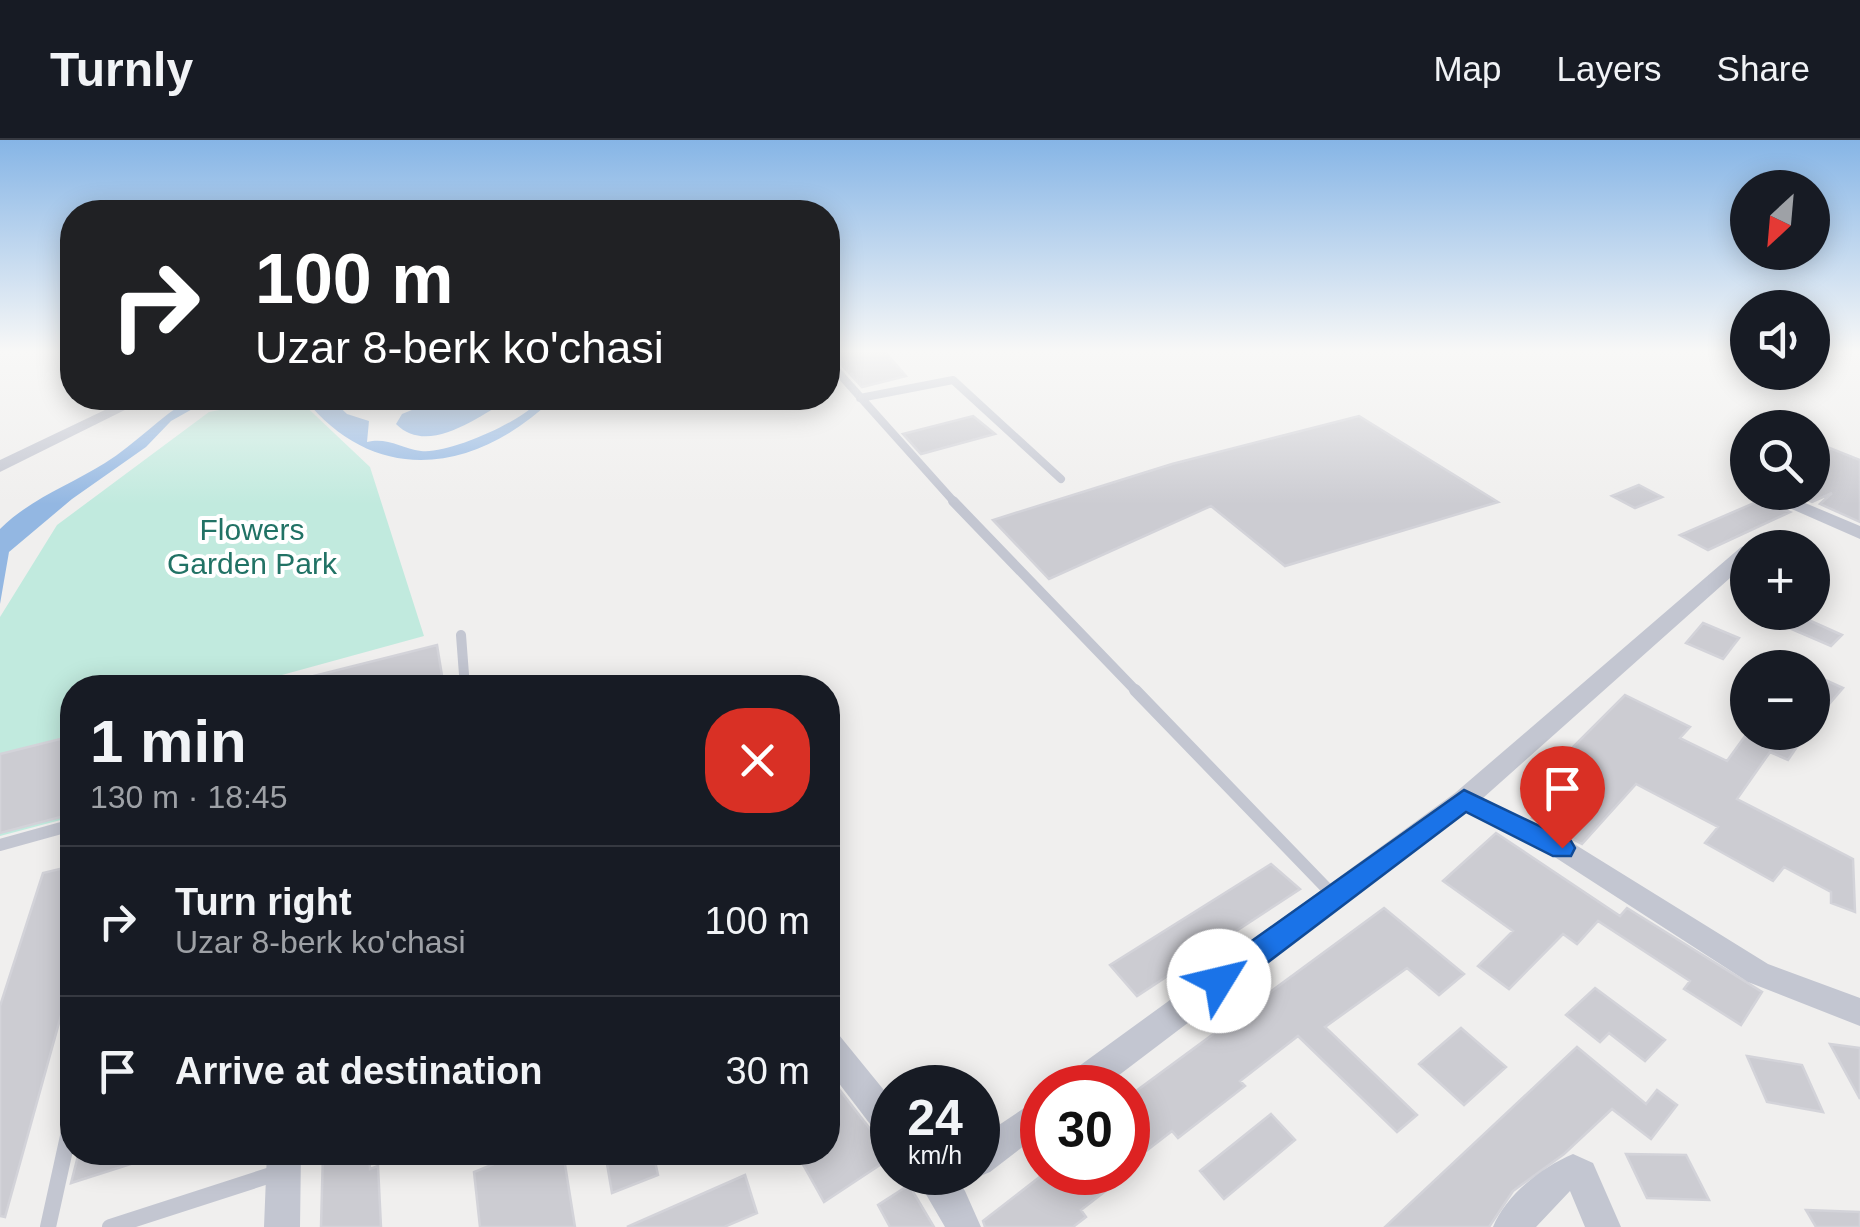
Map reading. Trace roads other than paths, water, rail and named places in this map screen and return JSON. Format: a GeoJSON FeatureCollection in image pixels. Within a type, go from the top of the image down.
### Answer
{"type":"FeatureCollection","features":[{"type":"Feature","properties":{"kind":"street"},"geometry":{"type":"LineString","coordinates":[[0,467],[116,410]]}},
{"type":"Feature","properties":{"kind":"street"},"geometry":{"type":"LineString","coordinates":[[1805,510],[1860,533]]}},
{"type":"Feature","properties":{"kind":"street"},"geometry":{"type":"LineString","coordinates":[[1107,1065],[1464,800],[1730,566]]}},
{"type":"Feature","properties":{"kind":"street"},"geometry":{"type":"LineString","coordinates":[[1464,800],[1562,848],[1758,973],[1860,1012]]}},
{"type":"Feature","properties":{"kind":"street"},"geometry":{"type":"LineString","coordinates":[[840,1060],[870,1098]]}},
{"type":"Feature","properties":{"kind":"street"},"geometry":{"type":"LineString","coordinates":[[282,1227],[284,1165]]}},
{"type":"Feature","properties":{"kind":"street"},"geometry":{"type":"LineString","coordinates":[[1510,1227],[1555,1181],[1572,1171],[1581,1175],[1603,1227]]}},
{"type":"Feature","properties":{"kind":"street"},"geometry":{"type":"LineString","coordinates":[[951,1195],[963,1227]]}},
{"type":"Feature","properties":{"kind":"lane"},"geometry":{"type":"LineString","coordinates":[[864,403],[1334,896]]}},
{"type":"Feature","properties":{"kind":"lane"},"geometry":{"type":"LineString","coordinates":[[978,403],[1061,479]]}},
{"type":"Feature","properties":{"kind":"lane"},"geometry":{"type":"LineString","coordinates":[[461,635],[464,675]]}},
{"type":"Feature","properties":{"kind":"lane"},"geometry":{"type":"LineString","coordinates":[[0,845],[60,829]]}},
{"type":"Feature","properties":{"kind":"lane"},"geometry":{"type":"LineString","coordinates":[[48,1227],[62,1165]]}},
{"type":"Feature","properties":{"kind":"lane"},"geometry":{"type":"LineString","coordinates":[[110,1227],[276,1165]]}},
{"type":"Feature","properties":{"kind":"water"},"geometry":{"type":"Polygon","coordinates":[[[191,410],[171,421],[146,447],[72,499],[9,552],[0,604],[0,529],[37,501],[116,455],[169,413],[191,410]]]}},
{"type":"Feature","properties":{"kind":"water"},"geometry":{"type":"Polygon","coordinates":[[[316,410],[343,410],[369,421],[367,442],[433,451],[467,442],[529,410],[540,410],[492,442],[460,455],[427,460],[394,457],[362,447],[332,427],[316,410]]]}},
{"type":"Feature","properties":{"kind":"water"},"geometry":{"type":"Polygon","coordinates":[[[412,410],[491,410],[454,430],[424,436],[409,433],[396,424],[402,414],[412,410]]]}},
{"type":"Feature","properties":{"kind":"park label","name":"Flowers Garden Park"},"geometry":{"type":"Point","coordinates":[252,546]}}]}
